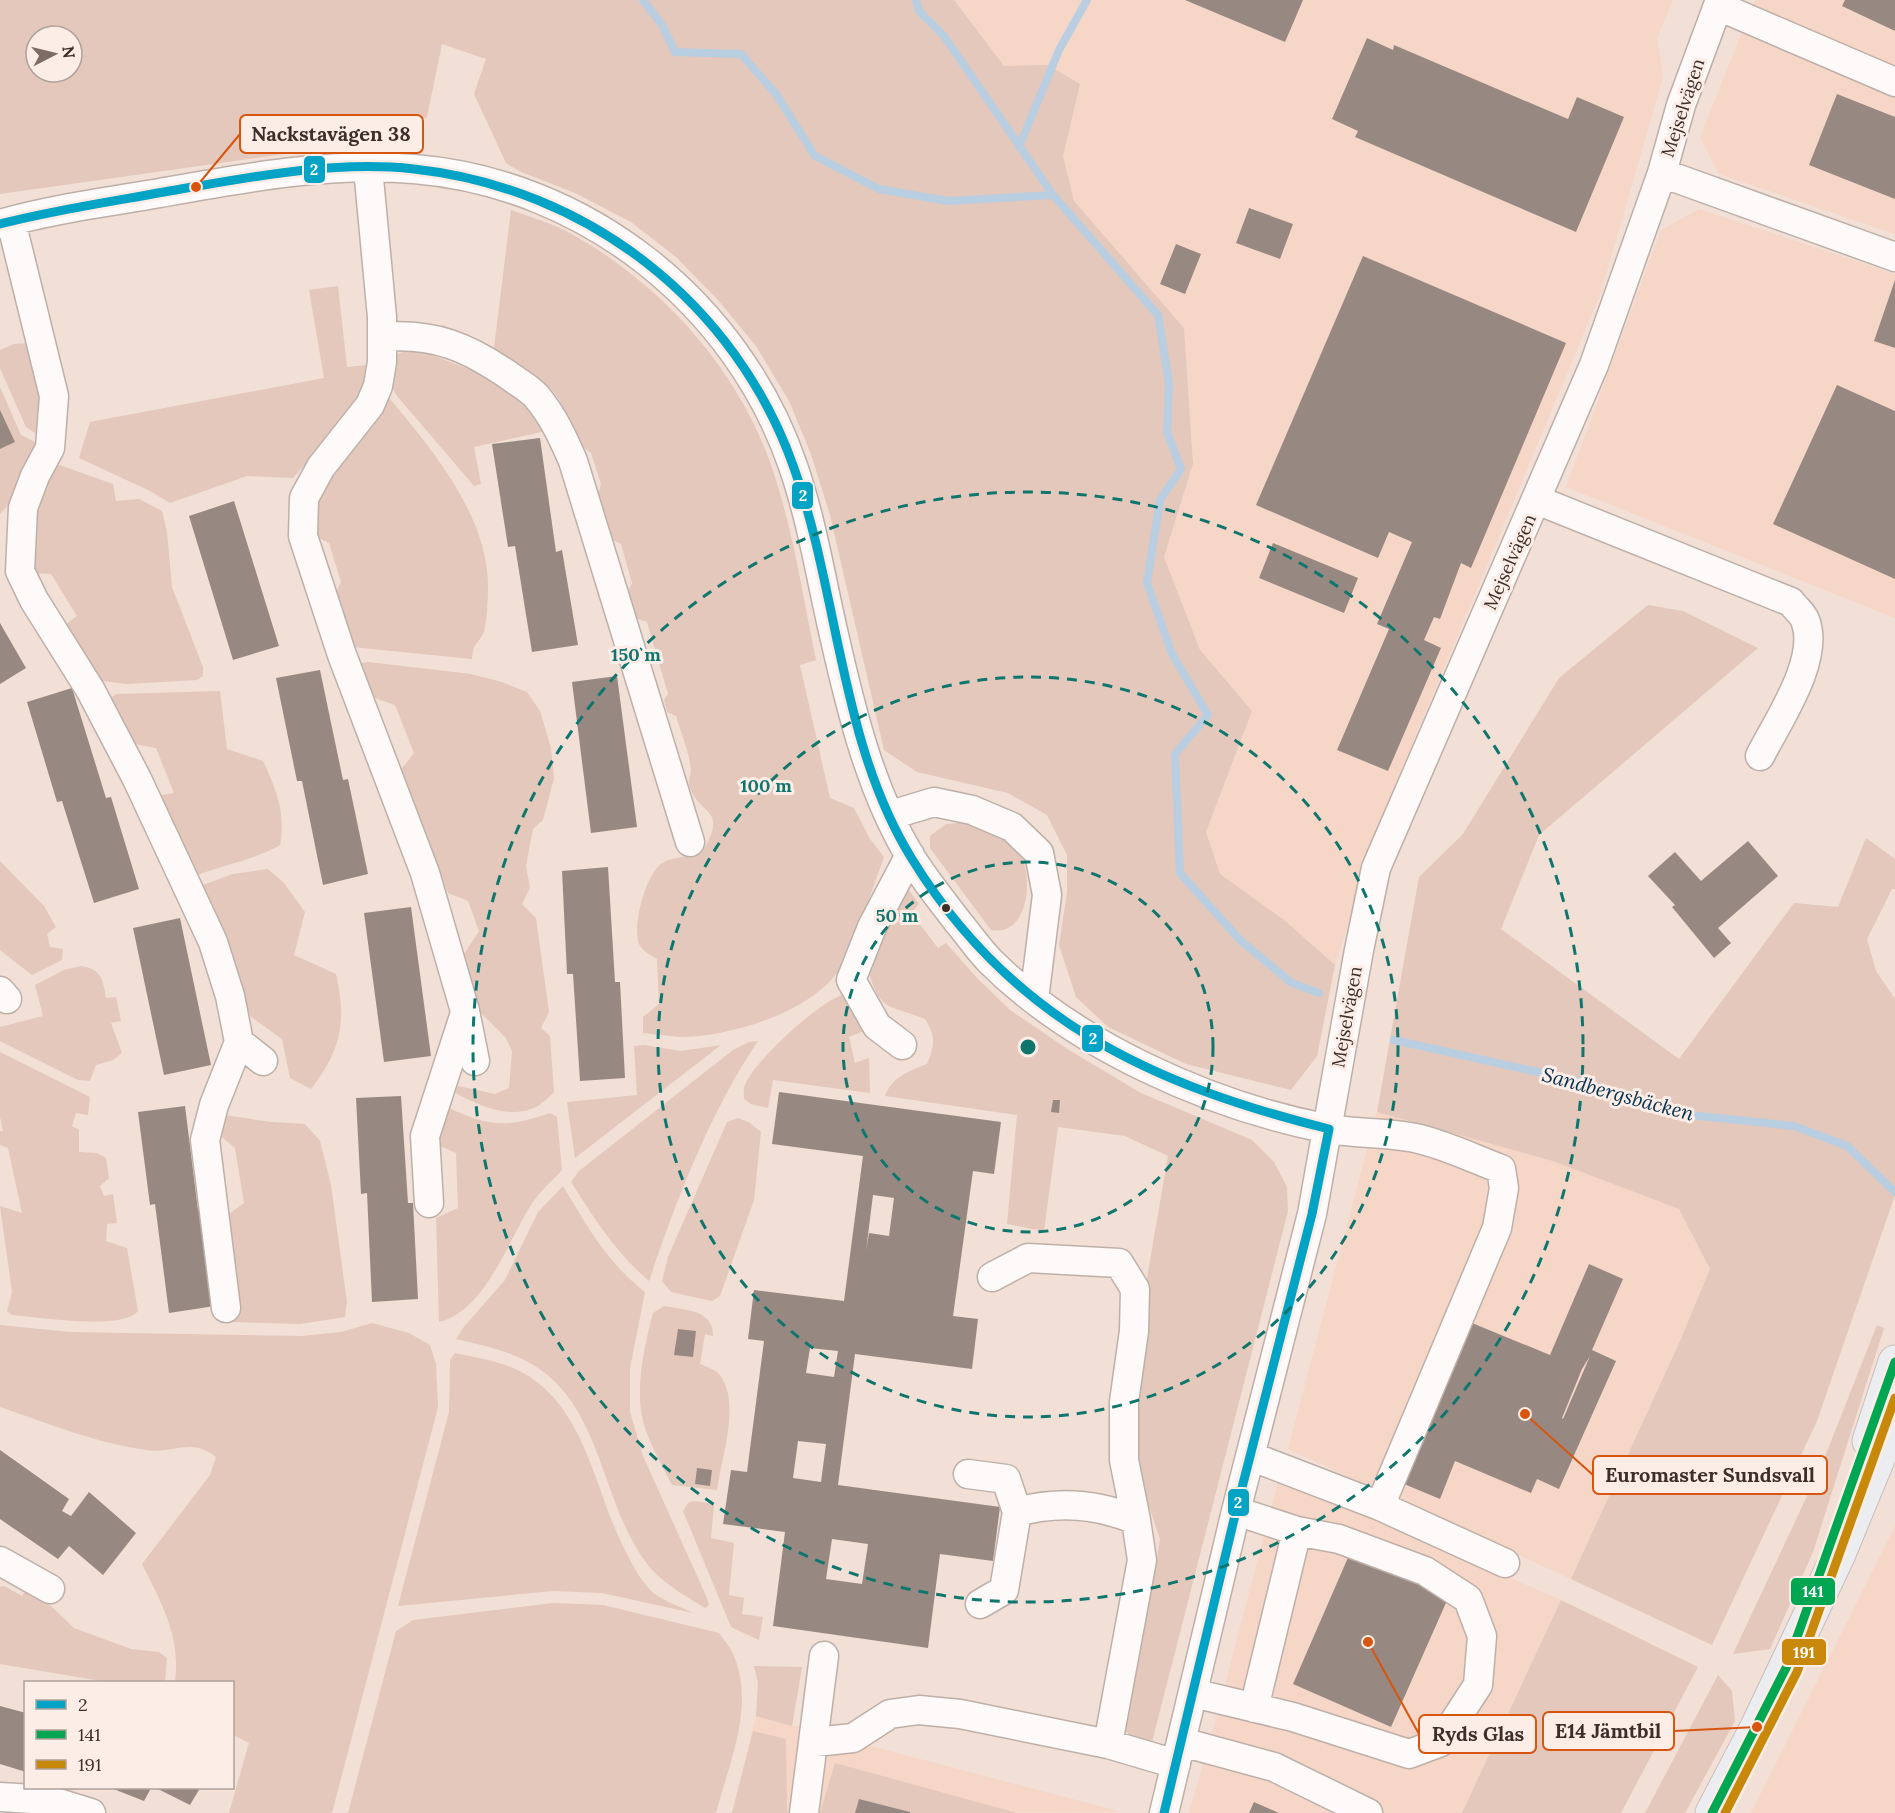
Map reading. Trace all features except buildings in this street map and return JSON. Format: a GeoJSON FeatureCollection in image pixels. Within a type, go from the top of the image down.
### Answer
{"type":"FeatureCollection","features":[{"type":"Feature","properties":{"kind":"highway"},"geometry":{"type":"LineString","coordinates":[[1786,1668],[1895,1362]]}},
{"type":"Feature","properties":{"kind":"highway"},"geometry":{"type":"LineString","coordinates":[[1712,1813],[1786,1668],[1838,1556],[1895,1418]]}},
{"type":"Feature","properties":{"kind":"street"},"geometry":{"type":"LineString","coordinates":[[1719,3],[1895,82]]}},
{"type":"Feature","properties":{"kind":"street","name":"Mejselvägen"},"geometry":{"type":"LineString","coordinates":[[1164,1813],[1236,1511],[1312,1214],[1329,1130],[1357,960],[1376,868],[1594,365],[1662,173],[1681,105],[1719,3]]}},
{"type":"Feature","properties":{"kind":"street"},"geometry":{"type":"LineString","coordinates":[[368,168],[382,338],[378,386],[370,405],[321,467],[304,498],[303,536],[342,655],[425,873],[465,1011],[475,1061]]}},
{"type":"Feature","properties":{"kind":"street"},"geometry":{"type":"LineString","coordinates":[[226,1308],[205,1140],[214,1105],[239,1042],[230,996],[213,942],[117,740],[91,691],[34,600],[20,571],[23,508],[35,476],[50,448],[54,396],[6,222],[286,173],[368,168],[413,169],[467,177],[517,189],[572,211],[622,241],[663,273],[705,315],[742,365],[770,412],[793,464],[809,519],[850,701],[868,764],[910,855],[989,961],[1034,999],[1096,1041],[1155,1073],[1264,1114],[1329,1130],[1418,1138],[1501,1169],[1504,1188],[1497,1228],[1380,1506]]}},
{"type":"Feature","properties":{"kind":"street"},"geometry":{"type":"LineString","coordinates":[[1662,173],[1895,257]]}},
{"type":"Feature","properties":{"kind":"street"},"geometry":{"type":"LineString","coordinates":[[382,338],[411,335],[452,343],[493,365],[535,394],[556,423],[573,461],[690,842]]}},
{"type":"Feature","properties":{"kind":"street"},"geometry":{"type":"LineString","coordinates":[[1537,500],[1791,602],[1805,619],[1810,644],[1804,669],[1760,756]]}},
{"type":"Feature","properties":{"kind":"street"},"geometry":{"type":"LineString","coordinates":[[891,815],[934,802],[972,810],[1012,827],[1039,853],[1047,896],[1034,999]]}},
{"type":"Feature","properties":{"kind":"street"},"geometry":{"type":"LineString","coordinates":[[902,1045],[877,1026],[851,980],[872,927],[910,855]]}},
{"type":"Feature","properties":{"kind":"street"},"geometry":{"type":"LineString","coordinates":[[429,1203],[425,1136],[465,1011]]}},
{"type":"Feature","properties":{"kind":"street"},"geometry":{"type":"LineString","coordinates":[[239,1042],[263,1061]]}},
{"type":"Feature","properties":{"kind":"street"},"geometry":{"type":"LineString","coordinates":[[992,1277],[1028,1258],[1119,1263],[1135,1289],[1134,1332],[1124,1402],[1124,1460],[1142,1560],[1108,1744]]}},
{"type":"Feature","properties":{"kind":"street"},"geometry":{"type":"LineString","coordinates":[[1251,1456],[1380,1506],[1505,1563]]}},
{"type":"Feature","properties":{"kind":"street"},"geometry":{"type":"LineString","coordinates":[[968,1474],[1006,1479],[1017,1512],[1004,1590],[980,1604]]}},
{"type":"Feature","properties":{"kind":"street"},"geometry":{"type":"LineString","coordinates":[[1017,1512],[1046,1504],[1111,1510],[1136,1520]]}},
{"type":"Feature","properties":{"kind":"street"},"geometry":{"type":"LineString","coordinates":[[1193,1694],[1293,1717],[1410,1754],[1441,1742],[1478,1685],[1482,1636],[1468,1599],[1425,1571],[1339,1539],[1297,1531],[1236,1511]]}},
{"type":"Feature","properties":{"kind":"street"},"geometry":{"type":"LineString","coordinates":[[1254,1708],[1297,1531]]}},
{"type":"Feature","properties":{"kind":"street"},"geometry":{"type":"LineString","coordinates":[[0,1561],[50,1589]]}},
{"type":"Feature","properties":{"kind":"street"},"geometry":{"type":"LineString","coordinates":[[804,1813],[815,1742],[824,1656]]}},
{"type":"Feature","properties":{"kind":"street"},"geometry":{"type":"LineString","coordinates":[[815,1742],[853,1738],[890,1713],[919,1710],[960,1714],[1108,1744],[1274,1767],[1368,1813]]}},
{"type":"Feature","properties":{"kind":"street"},"geometry":{"type":"LineString","coordinates":[[0,1797],[49,1800],[91,1813]]}},
{"type":"Feature","properties":{"kind":"shaded area"},"geometry":{"type":"Polygon","coordinates":[[[0,0],[954,0],[1004,66],[1048,65],[1080,84],[1063,156],[1074,201],[1184,328],[1193,464],[1164,557],[1200,650],[1252,711],[1206,832],[1220,874],[1284,920],[1335,965],[1317,1056],[1291,1090],[1186,1064],[1108,1027],[1076,997],[1059,945],[1067,892],[1067,855],[1047,815],[1008,793],[917,772],[884,750],[830,515],[811,454],[789,401],[756,346],[718,300],[676,257],[631,222],[575,193],[519,171],[506,163],[474,94],[486,59],[442,44],[427,117],[356,144],[0,194],[0,0]]]}},
{"type":"Feature","properties":{"kind":"shaded area"},"geometry":{"type":"Polygon","coordinates":[[[954,0],[1673,0],[1657,38],[1663,77],[1601,292],[1386,807],[1335,965],[1283,920],[1220,874],[1206,832],[1252,711],[1200,650],[1164,557],[1193,464],[1184,328],[1074,202],[1063,156],[1080,84],[1048,65],[1004,67],[954,0]]]}},
{"type":"Feature","properties":{"kind":"shaded area"},"geometry":{"type":"Polygon","coordinates":[[[1755,0],[1895,0],[1895,234],[1719,174],[1700,137],[1755,0]]]}},
{"type":"Feature","properties":{"kind":"shaded area"},"geometry":{"type":"Polygon","coordinates":[[[1699,209],[1895,274],[1895,618],[1566,487],[1661,230],[1699,209]]]}},
{"type":"Feature","properties":{"kind":"shaded area"},"geometry":{"type":"Polygon","coordinates":[[[511,210],[566,231],[601,252],[665,303],[719,365],[741,400],[759,436],[781,497],[793,543],[816,660],[800,665],[830,798],[854,808],[870,839],[884,857],[854,940],[842,965],[830,981],[813,996],[793,1008],[747,1026],[700,1036],[680,1037],[643,1033],[643,1017],[659,1004],[657,959],[643,949],[637,936],[639,913],[646,887],[657,867],[664,862],[701,854],[713,827],[713,819],[693,795],[689,784],[691,765],[687,751],[676,716],[667,712],[664,700],[668,694],[647,622],[636,618],[627,594],[632,583],[621,544],[610,539],[598,495],[601,484],[591,453],[580,442],[560,402],[550,388],[527,372],[493,356],[511,210]]]}},
{"type":"Feature","properties":{"kind":"shaded area"},"geometry":{"type":"Polygon","coordinates":[[[338,286],[347,367],[367,365],[367,384],[358,405],[293,478],[247,476],[170,503],[150,491],[79,458],[90,422],[324,378],[309,290],[338,286]]]}},
{"type":"Feature","properties":{"kind":"shaded area"},"geometry":{"type":"Polygon","coordinates":[[[28,343],[44,383],[41,437],[26,427],[0,368],[0,350],[14,344],[28,343]]]}},
{"type":"Feature","properties":{"kind":"shaded area"},"geometry":{"type":"Polygon","coordinates":[[[414,348],[481,374],[527,401],[550,430],[474,447],[481,484],[474,486],[397,396],[386,375],[392,356],[414,348]]]}},
{"type":"Feature","properties":{"kind":"shaded area"},"geometry":{"type":"Polygon","coordinates":[[[0,387],[21,435],[39,444],[13,500],[0,514],[0,449],[14,442],[0,410],[0,387]]]}},
{"type":"Feature","properties":{"kind":"shaded area"},"geometry":{"type":"Polygon","coordinates":[[[390,399],[424,440],[456,486],[479,536],[486,562],[488,588],[484,630],[475,647],[472,659],[352,647],[334,597],[341,582],[329,543],[313,535],[318,486],[384,401],[390,399]]]}},
{"type":"Feature","properties":{"kind":"shaded area"},"geometry":{"type":"Polygon","coordinates":[[[54,463],[113,484],[116,501],[139,499],[162,511],[167,532],[172,587],[203,667],[203,676],[197,680],[126,684],[102,681],[66,624],[77,616],[51,574],[32,573],[30,520],[54,463]]]}},
{"type":"Feature","properties":{"kind":"shaded area"},"geometry":{"type":"Polygon","coordinates":[[[1648,605],[1683,611],[1758,648],[1539,835],[1501,929],[1679,1059],[1794,903],[1838,907],[1866,838],[1895,859],[1895,889],[1892,889],[1867,939],[1876,971],[1895,999],[1895,1195],[1817,1421],[1712,1645],[1571,1579],[1680,1341],[1710,1269],[1679,1209],[1553,1161],[1377,1112],[1419,877],[1463,834],[1559,678],[1648,605]]]}},
{"type":"Feature","properties":{"kind":"shaded area"},"geometry":{"type":"Polygon","coordinates":[[[368,662],[471,674],[502,682],[527,692],[540,711],[551,748],[554,778],[543,820],[533,829],[526,866],[530,888],[522,904],[536,918],[549,1012],[541,1028],[550,1036],[554,1092],[536,1107],[526,1111],[494,1109],[455,1093],[458,1086],[495,1094],[509,1088],[512,1051],[506,1038],[479,1011],[464,954],[479,931],[468,901],[448,893],[399,772],[414,753],[395,705],[369,696],[358,664],[368,662]]]}},
{"type":"Feature","properties":{"kind":"shaded area"},"geometry":{"type":"Polygon","coordinates":[[[220,691],[227,749],[263,761],[279,802],[282,833],[280,845],[270,850],[195,876],[159,801],[162,795],[174,793],[156,748],[134,744],[111,698],[116,694],[220,691]]]}},
{"type":"Feature","properties":{"kind":"shaded area"},"geometry":{"type":"Polygon","coordinates":[[[971,822],[1015,843],[1024,864],[1027,886],[1023,909],[1012,926],[1003,930],[991,930],[930,848],[930,836],[946,824],[971,822]]]}},
{"type":"Feature","properties":{"kind":"shaded area"},"geometry":{"type":"Polygon","coordinates":[[[0,861],[44,906],[56,927],[47,934],[50,947],[63,949],[62,960],[32,975],[0,950],[0,861]]]}},
{"type":"Feature","properties":{"kind":"shaded area"},"geometry":{"type":"Polygon","coordinates":[[[268,869],[284,883],[305,912],[294,955],[336,974],[341,1007],[339,1035],[329,1061],[311,1089],[290,1078],[282,1039],[250,1016],[227,940],[200,886],[233,874],[268,869]]]}},
{"type":"Feature","properties":{"kind":"shaded area"},"geometry":{"type":"Polygon","coordinates":[[[908,889],[919,904],[911,913],[938,948],[946,943],[1010,1010],[1069,1050],[1141,1093],[1252,1140],[1274,1162],[1287,1187],[1288,1211],[1152,1742],[1134,1739],[1125,1731],[1123,1714],[1160,1539],[1141,1482],[1137,1436],[1146,1284],[1168,1156],[1125,1136],[1058,1127],[1044,1231],[1007,1224],[1017,1115],[885,1096],[897,1079],[927,1064],[933,1046],[933,1036],[925,1019],[886,1004],[876,992],[867,967],[908,889]]]}},
{"type":"Feature","properties":{"kind":"shaded area"},"geometry":{"type":"Polygon","coordinates":[[[81,966],[97,972],[104,985],[106,998],[116,997],[121,1021],[111,1023],[122,1053],[113,1060],[96,1065],[90,1081],[78,1080],[0,1041],[0,1027],[43,1016],[35,985],[64,970],[81,966]]]}},
{"type":"Feature","properties":{"kind":"shaded area"},"geometry":{"type":"Polygon","coordinates":[[[842,995],[850,997],[866,1030],[849,1037],[855,1063],[869,1058],[870,1093],[773,1080],[768,1108],[751,1104],[744,1099],[744,1087],[773,1048],[818,1009],[842,995]]]}},
{"type":"Feature","properties":{"kind":"shaded area"},"geometry":{"type":"Polygon","coordinates":[[[758,1041],[710,1127],[671,1220],[649,1281],[616,1247],[571,1182],[579,1171],[733,1050],[749,1042],[758,1041]]]}},
{"type":"Feature","properties":{"kind":"shaded area"},"geometry":{"type":"Polygon","coordinates":[[[644,1045],[681,1051],[721,1045],[575,1158],[567,1102],[637,1095],[634,1046],[644,1045]]]}},
{"type":"Feature","properties":{"kind":"shaded area"},"geometry":{"type":"Polygon","coordinates":[[[0,1052],[90,1097],[88,1115],[76,1113],[72,1126],[79,1130],[79,1152],[97,1153],[106,1158],[109,1178],[100,1186],[104,1196],[113,1194],[117,1223],[107,1224],[106,1241],[127,1248],[138,1311],[129,1317],[98,1322],[12,1315],[7,1311],[12,1292],[0,1206],[22,1213],[8,1148],[0,1145],[0,1131],[3,1131],[0,1117],[0,1052]]]}},
{"type":"Feature","properties":{"kind":"shaded area"},"geometry":{"type":"Polygon","coordinates":[[[449,1108],[476,1119],[499,1123],[522,1121],[550,1113],[557,1117],[562,1170],[531,1205],[494,1273],[482,1290],[470,1304],[455,1315],[439,1322],[436,1218],[458,1208],[456,1153],[436,1144],[449,1108]]]}},
{"type":"Feature","properties":{"kind":"shaded area"},"geometry":{"type":"Polygon","coordinates":[[[1377,1112],[1554,1161],[1679,1209],[1710,1269],[1680,1341],[1571,1579],[1288,1449],[1377,1112]]]}},
{"type":"Feature","properties":{"kind":"shaded area"},"geometry":{"type":"Polygon","coordinates":[[[224,1115],[305,1124],[320,1141],[331,1185],[347,1302],[345,1317],[300,1324],[231,1322],[221,1220],[244,1203],[235,1148],[217,1133],[224,1115]]]}},
{"type":"Feature","properties":{"kind":"shaded area"},"geometry":{"type":"Polygon","coordinates":[[[738,1118],[750,1123],[761,1132],[754,1200],[720,1296],[712,1301],[671,1292],[662,1281],[668,1257],[727,1122],[738,1118]]]}},
{"type":"Feature","properties":{"kind":"shaded area"},"geometry":{"type":"Polygon","coordinates":[[[563,1186],[609,1256],[645,1292],[630,1368],[630,1412],[643,1456],[707,1598],[709,1605],[705,1608],[666,1583],[647,1564],[631,1539],[619,1512],[587,1428],[572,1403],[554,1381],[530,1363],[512,1355],[456,1339],[505,1280],[538,1212],[563,1186]]]}},
{"type":"Feature","properties":{"kind":"shaded area"},"geometry":{"type":"Polygon","coordinates":[[[664,1306],[697,1313],[709,1321],[712,1327],[713,1336],[705,1334],[700,1364],[717,1372],[725,1383],[729,1397],[726,1445],[717,1490],[672,1485],[654,1450],[643,1421],[640,1387],[645,1349],[653,1313],[664,1306]]]}},
{"type":"Feature","properties":{"kind":"shaded area"},"geometry":{"type":"Polygon","coordinates":[[[372,1323],[409,1333],[430,1345],[436,1364],[438,1407],[332,1813],[229,1813],[249,1743],[234,1736],[234,1681],[175,1681],[175,1650],[172,1635],[163,1607],[142,1564],[210,1475],[216,1457],[198,1448],[156,1451],[109,1443],[0,1407],[0,1325],[70,1332],[302,1336],[341,1332],[372,1323]]]}},
{"type":"Feature","properties":{"kind":"shaded area"},"geometry":{"type":"Polygon","coordinates":[[[1877,1325],[1884,1328],[1813,1552],[1770,1649],[1733,1654],[1822,1464],[1877,1325]]]}},
{"type":"Feature","properties":{"kind":"shaded area"},"geometry":{"type":"Polygon","coordinates":[[[455,1353],[509,1366],[525,1374],[546,1390],[563,1409],[577,1432],[616,1531],[639,1576],[656,1595],[693,1613],[602,1593],[553,1591],[398,1606],[449,1412],[450,1360],[455,1353]]]}},
{"type":"Feature","properties":{"kind":"shaded area"},"geometry":{"type":"Polygon","coordinates":[[[1279,1478],[1561,1600],[1462,1813],[1189,1813],[1217,1716],[1279,1478]]]}},
{"type":"Feature","properties":{"kind":"shaded area"},"geometry":{"type":"Polygon","coordinates":[[[694,1501],[714,1504],[711,1538],[734,1543],[729,1595],[744,1598],[742,1614],[763,1617],[759,1640],[731,1627],[683,1511],[688,1503],[694,1501]]]}},
{"type":"Feature","properties":{"kind":"shaded area"},"geometry":{"type":"Polygon","coordinates":[[[1895,1526],[1895,1813],[1751,1813],[1895,1526]]]}},
{"type":"Feature","properties":{"kind":"shaded area"},"geometry":{"type":"Polygon","coordinates":[[[29,1585],[74,1628],[131,1649],[159,1652],[167,1658],[165,1681],[101,1681],[0,1664],[0,1587],[4,1586],[22,1596],[29,1585]]]}},
{"type":"Feature","properties":{"kind":"shaded area"},"geometry":{"type":"Polygon","coordinates":[[[1561,1600],[1698,1667],[1621,1813],[1462,1813],[1561,1600]]]}},
{"type":"Feature","properties":{"kind":"shaded area"},"geometry":{"type":"Polygon","coordinates":[[[553,1603],[603,1605],[719,1633],[734,1656],[740,1675],[742,1695],[738,1735],[716,1813],[348,1813],[396,1631],[413,1620],[553,1603]]]}},
{"type":"Feature","properties":{"kind":"shaded area"},"geometry":{"type":"Polygon","coordinates":[[[754,1666],[802,1667],[792,1726],[756,1716],[758,1683],[754,1666]]]}},
{"type":"Feature","properties":{"kind":"shaded area"},"geometry":{"type":"Polygon","coordinates":[[[1718,1675],[1732,1691],[1735,1721],[1685,1813],[1645,1813],[1718,1675]]]}},
{"type":"Feature","properties":{"kind":"shaded area"},"geometry":{"type":"Polygon","coordinates":[[[756,1716],[1122,1812],[732,1813],[756,1716]]]}},
{"type":"Feature","properties":{"kind":"shaded area"},"geometry":{"type":"Polygon","coordinates":[[[753,1731],[786,1739],[787,1813],[732,1813],[753,1731]]]}},
{"type":"Feature","properties":{"kind":"shaded area"},"geometry":{"type":"Polygon","coordinates":[[[835,1763],[1017,1813],[913,1813],[859,1799],[855,1813],[820,1813],[835,1763]]]}},
{"type":"Feature","properties":{"kind":"waterway","name":"Sandbergsbäcken"},"geometry":{"type":"LineString","coordinates":[[643,0],[662,25],[675,52],[741,54],[776,94],[815,156],[879,189],[948,201],[1053,195],[1158,315],[1169,383],[1167,432],[1181,469],[1160,500],[1147,583],[1172,654],[1208,715],[1175,754],[1180,873],[1241,941],[1292,983],[1319,993]]}},
{"type":"Feature","properties":{"kind":"waterway"},"geometry":{"type":"LineString","coordinates":[[916,0],[919,11],[944,36],[1053,195]]}},
{"type":"Feature","properties":{"kind":"waterway"},"geometry":{"type":"LineString","coordinates":[[1019,147],[1059,50],[1087,0]]}},
{"type":"Feature","properties":{"kind":"waterway","name":"Sandbergsbäcken"},"geometry":{"type":"LineString","coordinates":[[1394,1040],[1583,1082],[1690,1115],[1794,1126],[1847,1146],[1895,1192]]}},
{"type":"Feature","properties":{"kind":"transit line","name":"2"},"geometry":{"type":"LineString","coordinates":[[0,224],[41,214],[257,176],[320,169],[383,167],[414,169],[478,181],[539,201],[595,228],[648,264],[694,306],[735,354],[768,409],[794,468],[809,517],[855,718],[870,767],[888,814],[912,859],[951,915],[994,963],[1041,1004],[1091,1038],[1145,1067],[1203,1091],[1329,1129],[1312,1214],[1236,1511],[1164,1813]]}},
{"type":"Feature","properties":{"kind":"transit line","name":"141"},"geometry":{"type":"LineString","coordinates":[[1712,1813],[1786,1668],[1895,1362]]}},
{"type":"Feature","properties":{"kind":"transit line","name":"191"},"geometry":{"type":"LineString","coordinates":[[1725,1813],[1797,1672],[1895,1398]]}},
{"type":"Feature","properties":{"kind":"place","name":"Nackstavägen 38"},"geometry":{"type":"Point","coordinates":[196,187]}},
{"type":"Feature","properties":{"kind":"place","name":"Euromaster Sundsvall"},"geometry":{"type":"Point","coordinates":[1525,1414]}},
{"type":"Feature","properties":{"kind":"place","name":"Ryds Glas"},"geometry":{"type":"Point","coordinates":[1368,1642]}},
{"type":"Feature","properties":{"kind":"place","name":"E14 Jämtbil"},"geometry":{"type":"Point","coordinates":[1757,1727]}}]}
